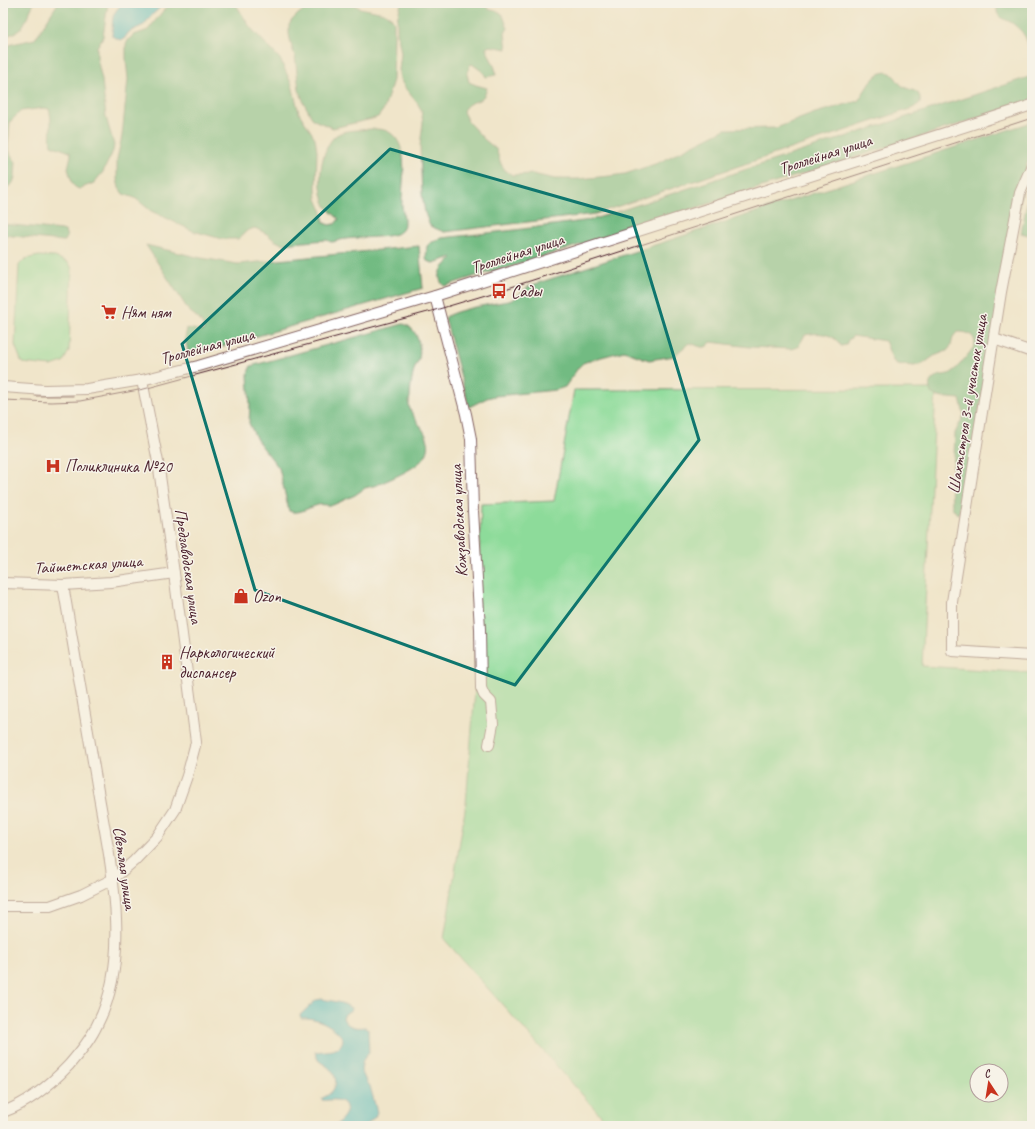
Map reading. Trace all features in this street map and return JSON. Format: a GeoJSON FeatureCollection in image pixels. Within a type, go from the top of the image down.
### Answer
{"type":"FeatureCollection","features":[{"type":"Feature","properties":{"kind":"street","name":"Троллейная улица"},"geometry":{"type":"LineString","coordinates":[[3,387],[45,390],[74,390],[105,387],[142,380],[238,355],[435,296],[1032,105]]}},
{"type":"Feature","properties":{"kind":"street","name":"Шахтстроя 3-й участок улица"},"geometry":{"type":"LineString","coordinates":[[1032,165],[1020,193],[1001,292],[952,602],[952,651],[1032,656]]}},
{"type":"Feature","properties":{"kind":"street","name":"Кожзаводская улица"},"geometry":{"type":"LineString","coordinates":[[435,296],[470,431],[480,629],[481,688],[484,695],[491,702],[492,724],[489,744]]}},
{"type":"Feature","properties":{"kind":"street"},"geometry":{"type":"LineString","coordinates":[[994,339],[1032,352]]}},
{"type":"Feature","properties":{"kind":"street","name":"Предзаводская улица"},"geometry":{"type":"LineString","coordinates":[[3,906],[50,906],[81,895],[113,879],[134,861],[157,837],[175,810],[187,776],[196,742],[158,462],[142,380]]}},
{"type":"Feature","properties":{"kind":"street","name":"Тайшетская улица"},"geometry":{"type":"LineString","coordinates":[[3,583],[63,585],[111,582],[174,573]]}},
{"type":"Feature","properties":{"kind":"street","name":"Светлая улица"},"geometry":{"type":"LineString","coordinates":[[3,1112],[34,1095],[58,1076],[78,1055],[90,1039],[99,1023],[106,1004],[115,968],[118,933],[113,879],[63,585]]}},
{"type":"Feature","properties":{"kind":"highlighted area"},"geometry":{"type":"Polygon","coordinates":[[[390,149],[632,218],[699,440],[515,685],[255,590],[182,344],[390,149]]]}},
{"type":"Feature","properties":{"kind":"green space"},"geometry":{"type":"Polygon","coordinates":[[[3,3],[34,3],[25,23],[20,29],[15,33],[3,37],[3,3]]]}},
{"type":"Feature","properties":{"kind":"green space"},"geometry":{"type":"Polygon","coordinates":[[[58,3],[108,3],[103,37],[97,47],[97,58],[102,80],[106,117],[114,145],[113,151],[103,172],[94,183],[79,189],[73,185],[68,168],[71,155],[70,152],[51,145],[51,118],[49,109],[44,108],[21,111],[10,122],[8,147],[16,162],[15,177],[13,183],[3,191],[3,48],[12,44],[35,39],[58,3]]]}},
{"type":"Feature","properties":{"kind":"green space"},"geometry":{"type":"Polygon","coordinates":[[[171,3],[235,3],[250,27],[280,59],[292,85],[299,113],[315,138],[317,151],[317,199],[321,208],[324,223],[329,225],[335,224],[339,219],[326,206],[321,189],[321,170],[325,152],[334,137],[339,133],[346,131],[374,129],[387,131],[395,136],[402,153],[404,163],[402,204],[404,224],[402,230],[392,235],[344,239],[333,242],[325,240],[282,244],[255,228],[248,230],[238,239],[222,239],[193,231],[151,211],[135,198],[123,194],[119,188],[117,179],[117,159],[122,136],[128,79],[126,44],[134,35],[148,30],[166,7],[171,3]]]}},
{"type":"Feature","properties":{"kind":"green space"},"geometry":{"type":"Polygon","coordinates":[[[314,3],[351,3],[360,8],[384,13],[391,17],[394,22],[393,80],[384,109],[378,117],[333,128],[312,118],[299,90],[295,56],[289,34],[289,25],[298,14],[314,3]]]}},
{"type":"Feature","properties":{"kind":"green space"},"geometry":{"type":"Polygon","coordinates":[[[401,3],[485,3],[490,10],[501,13],[508,28],[505,33],[507,49],[490,46],[486,48],[495,68],[496,75],[486,77],[483,72],[472,64],[470,65],[467,74],[469,82],[487,88],[482,98],[465,107],[463,112],[469,123],[496,149],[501,164],[505,170],[512,175],[533,174],[555,179],[578,179],[625,174],[658,163],[725,129],[776,128],[815,113],[858,101],[875,77],[878,74],[886,72],[892,74],[904,87],[918,93],[920,103],[913,108],[595,214],[444,232],[430,226],[425,213],[422,194],[420,146],[423,122],[421,110],[400,79],[399,70],[401,53],[397,32],[397,20],[401,3]]]}},
{"type":"Feature","properties":{"kind":"green space"},"geometry":{"type":"Polygon","coordinates":[[[999,3],[1032,3],[1032,53],[1022,32],[998,14],[997,8],[999,3]]]}},
{"type":"Feature","properties":{"kind":"green space"},"geometry":{"type":"Polygon","coordinates":[[[1032,76],[1032,101],[504,269],[482,274],[445,286],[441,281],[440,274],[452,257],[433,263],[427,261],[426,258],[427,246],[430,243],[442,238],[591,220],[1032,76]]]}},
{"type":"Feature","properties":{"kind":"green space"},"geometry":{"type":"Polygon","coordinates":[[[1032,122],[1032,155],[1027,164],[959,513],[957,514],[952,507],[951,483],[955,433],[964,415],[960,399],[938,397],[931,393],[929,385],[935,377],[953,372],[974,347],[975,344],[972,336],[965,332],[957,332],[953,337],[951,346],[947,351],[934,356],[923,364],[914,366],[897,364],[893,361],[885,341],[853,336],[848,340],[846,345],[841,346],[834,338],[826,334],[805,335],[798,347],[792,349],[750,347],[711,342],[706,347],[701,347],[689,343],[674,356],[649,360],[624,351],[583,363],[565,387],[556,390],[495,396],[487,398],[469,407],[445,318],[449,315],[475,307],[509,301],[514,299],[529,286],[1032,122]]]}},
{"type":"Feature","properties":{"kind":"green space"},"geometry":{"type":"Polygon","coordinates":[[[1032,188],[1032,236],[1021,233],[1029,193],[1032,188]]]}},
{"type":"Feature","properties":{"kind":"green space"},"geometry":{"type":"Polygon","coordinates":[[[3,224],[62,230],[65,231],[67,237],[65,241],[63,241],[3,235],[3,224]]]}},
{"type":"Feature","properties":{"kind":"green space"},"geometry":{"type":"Polygon","coordinates":[[[146,245],[201,258],[238,264],[419,246],[423,288],[189,356],[185,338],[187,328],[204,331],[202,324],[197,317],[189,311],[146,245]]]}},
{"type":"Feature","properties":{"kind":"green space"},"geometry":{"type":"Polygon","coordinates":[[[39,256],[55,257],[69,263],[72,269],[69,351],[63,362],[51,366],[22,363],[15,345],[19,265],[25,259],[39,256]]]}},
{"type":"Feature","properties":{"kind":"green space"},"geometry":{"type":"Polygon","coordinates":[[[403,324],[415,332],[419,342],[420,353],[414,368],[409,406],[411,412],[426,436],[428,448],[426,455],[411,469],[404,473],[377,485],[365,488],[355,495],[333,505],[317,505],[299,512],[289,511],[279,468],[257,440],[249,423],[250,405],[248,375],[251,366],[403,324]]]}},
{"type":"Feature","properties":{"kind":"green space"},"geometry":{"type":"Polygon","coordinates":[[[936,389],[922,666],[1032,673],[1032,1126],[610,1126],[444,939],[466,804],[475,689],[481,504],[554,501],[574,390],[936,389]]]}},
{"type":"Feature","properties":{"kind":"water"},"geometry":{"type":"Polygon","coordinates":[[[123,3],[165,3],[144,25],[129,32],[124,39],[120,40],[112,36],[112,21],[114,14],[123,3]]]}},
{"type":"Feature","properties":{"kind":"water"},"geometry":{"type":"Polygon","coordinates":[[[322,999],[346,1005],[352,1009],[345,1014],[343,1018],[347,1024],[353,1027],[366,1027],[368,1029],[369,1053],[363,1060],[361,1070],[370,1086],[377,1112],[375,1117],[365,1126],[336,1126],[346,1112],[346,1106],[339,1100],[322,1100],[322,1098],[334,1089],[336,1081],[335,1076],[328,1067],[318,1060],[315,1052],[336,1049],[342,1043],[343,1039],[340,1034],[325,1023],[313,1019],[301,1018],[300,1015],[316,1000],[322,999]]]}},
{"type":"Feature","properties":{"kind":"tram line"},"geometry":{"type":"LineString","coordinates":[[3,400],[51,402],[80,401],[144,389],[439,309],[499,291],[1032,118]]}},
{"type":"Feature","properties":{"kind":"tram line"},"geometry":{"type":"LineString","coordinates":[[35,396],[73,396]]}},
{"type":"Feature","properties":{"kind":"place","name":"Сады"},"geometry":{"type":"Point","coordinates":[499,291]}},
{"type":"Feature","properties":{"kind":"place","name":"Ням ням"},"geometry":{"type":"Point","coordinates":[109,312]}},
{"type":"Feature","properties":{"kind":"place","name":"Поликлиника №20"},"geometry":{"type":"Point","coordinates":[53,466]}},
{"type":"Feature","properties":{"kind":"place","name":"Ozon"},"geometry":{"type":"Point","coordinates":[241,596]}},
{"type":"Feature","properties":{"kind":"place","name":"Наркологический диспансер"},"geometry":{"type":"Point","coordinates":[167,662]}}]}
